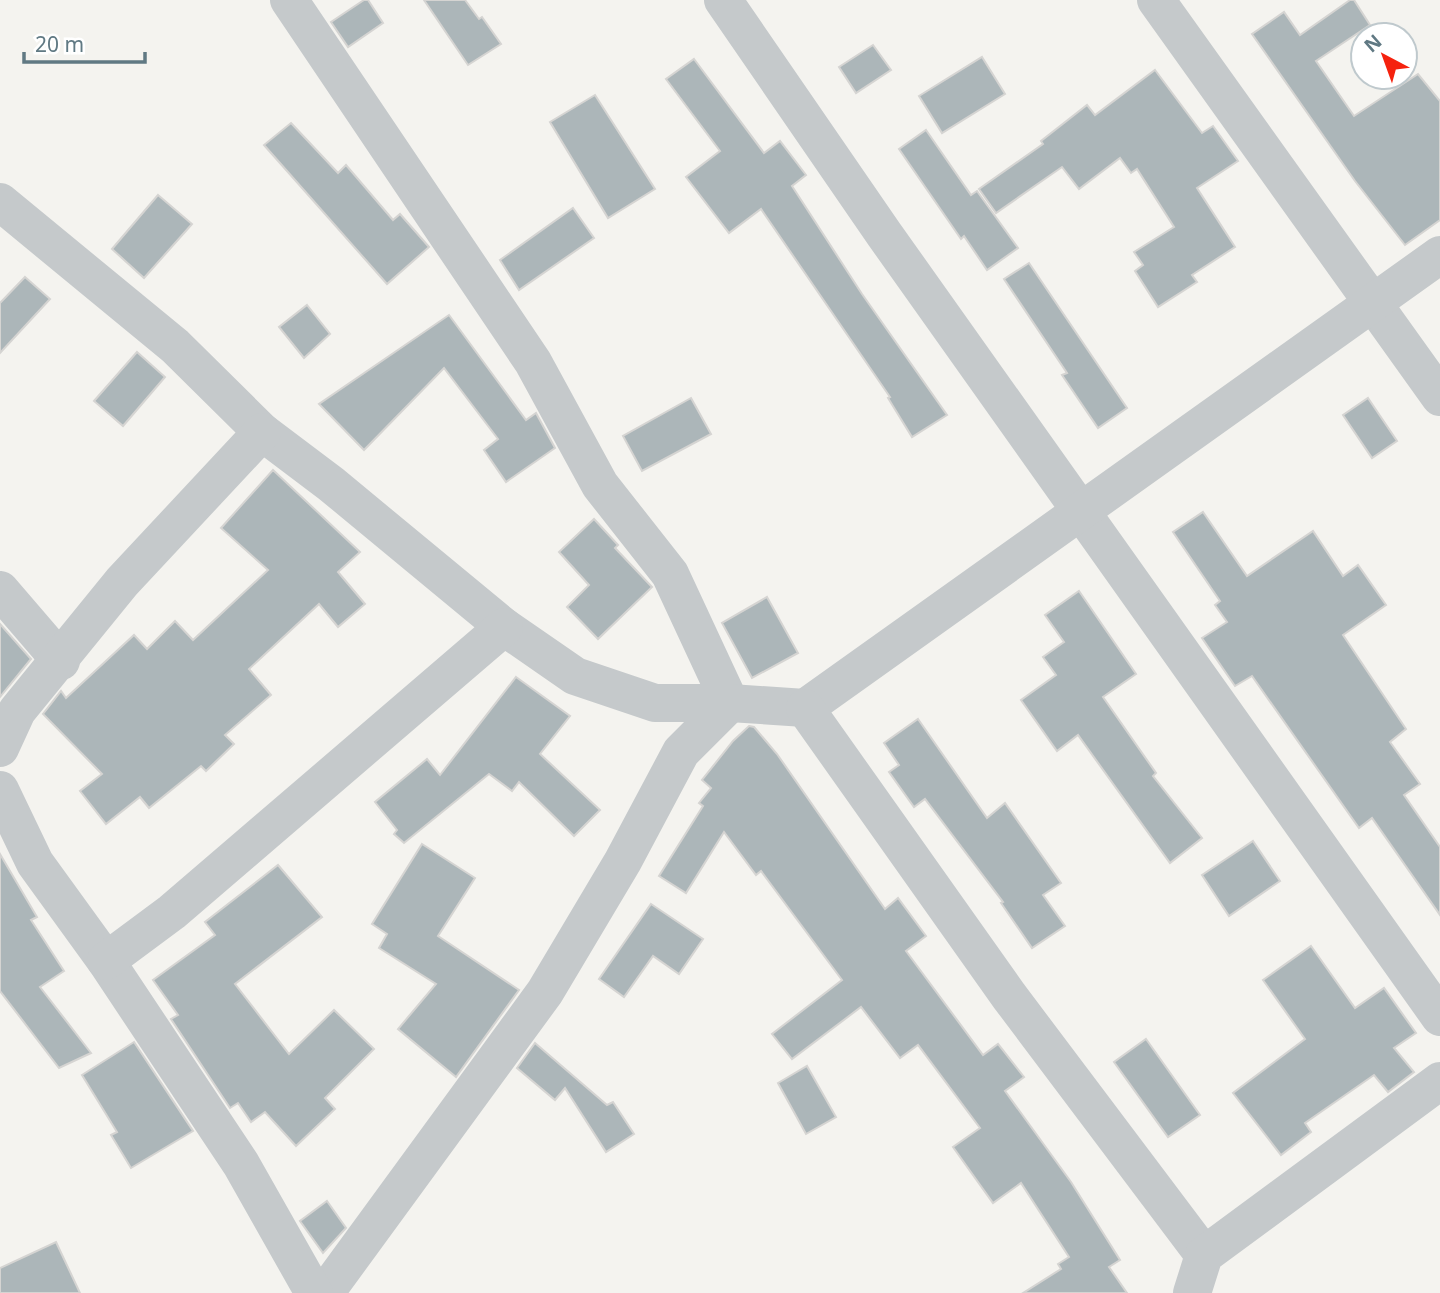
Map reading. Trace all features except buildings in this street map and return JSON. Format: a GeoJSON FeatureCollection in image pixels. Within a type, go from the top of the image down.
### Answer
{"type":"FeatureCollection","features":[{"type":"Feature","properties":{"kind":"street"},"geometry":{"type":"LineString","coordinates":[[289,0],[533,362],[600,485],[670,574],[730,703]]}},
{"type":"Feature","properties":{"kind":"street"},"geometry":{"type":"LineString","coordinates":[[723,0],[1082,513],[1440,1017]]}},
{"type":"Feature","properties":{"kind":"street"},"geometry":{"type":"LineString","coordinates":[[1156,0],[1440,397]]}},
{"type":"Feature","properties":{"kind":"street"},"geometry":{"type":"LineString","coordinates":[[0,202],[175,346],[262,432],[331,484],[503,627],[575,676],[655,703],[730,703],[805,708],[1440,256]]}},
{"type":"Feature","properties":{"kind":"street"},"geometry":{"type":"LineString","coordinates":[[0,748],[17,711],[122,582],[262,432]]}},
{"type":"Feature","properties":{"kind":"street"},"geometry":{"type":"LineString","coordinates":[[0,590],[61,660]]}},
{"type":"Feature","properties":{"kind":"street"},"geometry":{"type":"LineString","coordinates":[[106,961],[172,912],[503,627]]}},
{"type":"Feature","properties":{"kind":"street"},"geometry":{"type":"LineString","coordinates":[[325,1293],[545,992],[623,861],[681,752],[730,703]]}},
{"type":"Feature","properties":{"kind":"street"},"geometry":{"type":"LineString","coordinates":[[805,708],[1009,996],[1204,1255]]}},
{"type":"Feature","properties":{"kind":"street"},"geometry":{"type":"LineString","coordinates":[[0,790],[35,863],[106,961],[241,1164],[314,1293]]}},
{"type":"Feature","properties":{"kind":"street"},"geometry":{"type":"LineString","coordinates":[[1192,1293],[1204,1255],[1440,1081]]}}]}
